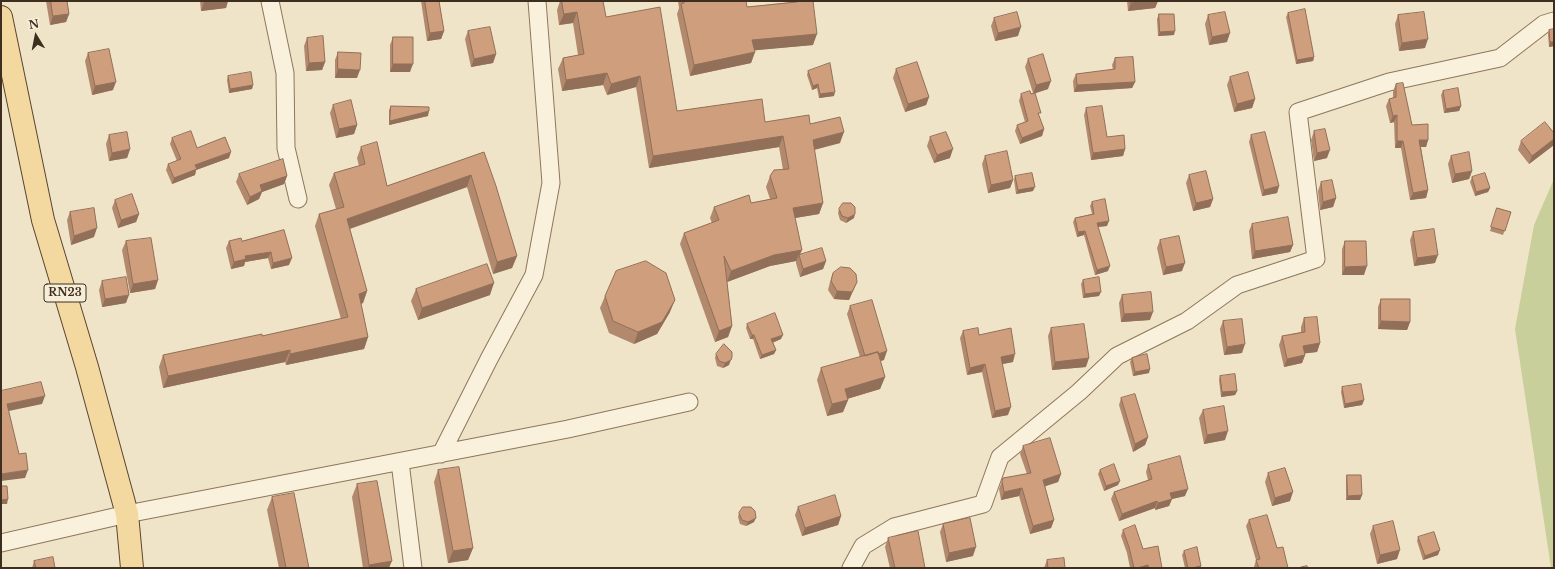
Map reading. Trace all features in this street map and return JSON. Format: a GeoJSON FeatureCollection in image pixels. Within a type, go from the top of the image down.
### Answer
{"type":"FeatureCollection","features":[{"type":"Feature","properties":{"kind":"main road","name":"RN23"},"geometry":{"type":"LineString","coordinates":[[1,17],[43,220],[87,367],[127,514],[132,568]]}},
{"type":"Feature","properties":{"kind":"street"},"geometry":{"type":"LineString","coordinates":[[270,1],[285,72],[286,148],[298,199]]}},
{"type":"Feature","properties":{"kind":"street"},"geometry":{"type":"LineString","coordinates":[[441,454],[489,359],[534,275],[551,183],[537,1]]}},
{"type":"Feature","properties":{"kind":"street"},"geometry":{"type":"LineString","coordinates":[[851,568],[863,546],[894,527],[982,504],[1000,457],[1079,392],[1117,356],[1187,321],[1237,285],[1316,259],[1298,112],[1389,82],[1500,58],[1544,24],[1554,21]]}},
{"type":"Feature","properties":{"kind":"street"},"geometry":{"type":"LineString","coordinates":[[1,543],[127,514],[568,429],[689,402]]}},
{"type":"Feature","properties":{"kind":"street"},"geometry":{"type":"LineString","coordinates":[[400,462],[413,568]]}},
{"type":"Feature","properties":{"kind":"green space"},"geometry":{"type":"Polygon","coordinates":[[[1554,179],[1554,568],[1551,568],[1515,329],[1534,225],[1554,179]]]}},
{"type":"Feature","properties":{"kind":"building"},"geometry":{"type":"Polygon","coordinates":[[[51,1],[67,1],[69,14],[53,16],[51,1]]]}},
{"type":"Feature","properties":{"kind":"building"},"geometry":{"type":"Polygon","coordinates":[[[425,1],[439,1],[444,31],[430,33],[425,1]]]}},
{"type":"Feature","properties":{"kind":"building"},"geometry":{"type":"Polygon","coordinates":[[[562,1],[603,1],[606,17],[660,7],[677,111],[762,99],[765,122],[809,115],[810,124],[840,117],[844,132],[813,140],[823,203],[793,208],[802,250],[774,255],[731,271],[724,256],[732,326],[719,331],[684,233],[719,220],[714,207],[749,195],[751,203],[777,198],[770,176],[774,170],[789,169],[783,136],[653,156],[640,76],[611,84],[607,73],[566,80],[563,58],[584,54],[577,12],[564,14],[562,1]]]}},
{"type":"Feature","properties":{"kind":"building"},"geometry":{"type":"Polygon","coordinates":[[[684,1],[746,1],[747,7],[797,1],[813,1],[817,34],[752,40],[755,52],[694,65],[681,4],[684,3],[684,1]]]}},
{"type":"Feature","properties":{"kind":"building"},"geometry":{"type":"Polygon","coordinates":[[[1131,1],[1148,1],[1131,3],[1131,1]]]}},
{"type":"Feature","properties":{"kind":"building"},"geometry":{"type":"Polygon","coordinates":[[[1305,9],[1314,57],[1297,60],[1288,13],[1305,9]]]}},
{"type":"Feature","properties":{"kind":"building"},"geometry":{"type":"Polygon","coordinates":[[[1017,12],[1021,27],[998,33],[994,18],[1017,12]]]}},
{"type":"Feature","properties":{"kind":"building"},"geometry":{"type":"Polygon","coordinates":[[[1225,12],[1230,33],[1212,37],[1208,15],[1225,12]]]}},
{"type":"Feature","properties":{"kind":"building"},"geometry":{"type":"Polygon","coordinates":[[[1424,12],[1428,39],[1402,43],[1398,15],[1424,12]]]}},
{"type":"Feature","properties":{"kind":"building"},"geometry":{"type":"Polygon","coordinates":[[[1159,14],[1174,14],[1175,31],[1160,32],[1159,14]]]}},
{"type":"Feature","properties":{"kind":"building"},"geometry":{"type":"Polygon","coordinates":[[[490,27],[496,54],[474,59],[468,31],[490,27]]]}},
{"type":"Feature","properties":{"kind":"building"},"geometry":{"type":"Polygon","coordinates":[[[1554,29],[1554,42],[1550,42],[1549,30],[1554,29]]]}},
{"type":"Feature","properties":{"kind":"building"},"geometry":{"type":"Polygon","coordinates":[[[323,36],[325,62],[309,63],[307,38],[323,36]]]}},
{"type":"Feature","properties":{"kind":"building"},"geometry":{"type":"Polygon","coordinates":[[[393,37],[413,37],[413,64],[393,64],[393,37]]]}},
{"type":"Feature","properties":{"kind":"building"},"geometry":{"type":"Polygon","coordinates":[[[109,49],[116,82],[95,86],[88,53],[109,49]]]}},
{"type":"Feature","properties":{"kind":"building"},"geometry":{"type":"Polygon","coordinates":[[[338,52],[361,53],[360,70],[338,69],[338,52]]]}},
{"type":"Feature","properties":{"kind":"building"},"geometry":{"type":"Polygon","coordinates":[[[1043,54],[1051,81],[1036,85],[1028,59],[1043,54]]]}},
{"type":"Feature","properties":{"kind":"building"},"geometry":{"type":"Polygon","coordinates":[[[1133,57],[1135,82],[1077,85],[1076,74],[1115,69],[1115,58],[1133,57]]]}},
{"type":"Feature","properties":{"kind":"building"},"geometry":{"type":"Polygon","coordinates":[[[917,62],[929,97],[908,104],[896,69],[917,62]]]}},
{"type":"Feature","properties":{"kind":"building"},"geometry":{"type":"Polygon","coordinates":[[[830,63],[835,92],[820,94],[818,84],[813,86],[808,71],[830,63]]]}},
{"type":"Feature","properties":{"kind":"building"},"geometry":{"type":"Polygon","coordinates":[[[251,72],[253,85],[230,89],[228,76],[251,72]]]}},
{"type":"Feature","properties":{"kind":"building"},"geometry":{"type":"Polygon","coordinates":[[[1248,72],[1255,99],[1237,104],[1230,77],[1248,72]]]}},
{"type":"Feature","properties":{"kind":"building"},"geometry":{"type":"Polygon","coordinates":[[[1403,83],[1412,125],[1428,124],[1428,140],[1419,140],[1428,190],[1413,193],[1403,141],[1397,141],[1397,115],[1393,116],[1389,99],[1396,97],[1396,84],[1403,83]]]}},
{"type":"Feature","properties":{"kind":"building"},"geometry":{"type":"Polygon","coordinates":[[[1458,88],[1461,106],[1446,109],[1443,91],[1458,88]]]}},
{"type":"Feature","properties":{"kind":"building"},"geometry":{"type":"Polygon","coordinates":[[[1030,91],[1031,94],[1035,93],[1041,113],[1038,113],[1044,129],[1022,138],[1017,125],[1028,121],[1021,94],[1030,91]]]}},
{"type":"Feature","properties":{"kind":"building"},"geometry":{"type":"Polygon","coordinates":[[[351,100],[357,125],[339,129],[333,105],[351,100]]]}},
{"type":"Feature","properties":{"kind":"building"},"geometry":{"type":"Polygon","coordinates":[[[391,106],[429,107],[429,111],[390,121],[391,106]]]}},
{"type":"Feature","properties":{"kind":"building"},"geometry":{"type":"Polygon","coordinates":[[[1102,106],[1107,137],[1124,135],[1125,149],[1093,153],[1086,108],[1102,106]]]}},
{"type":"Feature","properties":{"kind":"building"},"geometry":{"type":"Polygon","coordinates":[[[1545,122],[1554,133],[1554,139],[1532,156],[1521,141],[1545,122]]]}},
{"type":"Feature","properties":{"kind":"building"},"geometry":{"type":"Polygon","coordinates":[[[1325,129],[1330,150],[1317,153],[1314,131],[1325,129]]]}},
{"type":"Feature","properties":{"kind":"building"},"geometry":{"type":"Polygon","coordinates":[[[191,131],[197,148],[225,137],[231,152],[195,165],[197,169],[174,178],[168,164],[181,159],[172,138],[191,131]]]}},
{"type":"Feature","properties":{"kind":"building"},"geometry":{"type":"Polygon","coordinates":[[[127,132],[130,149],[112,153],[109,135],[127,132]]]}},
{"type":"Feature","properties":{"kind":"building"},"geometry":{"type":"Polygon","coordinates":[[[946,132],[953,149],[937,155],[930,137],[946,132]]]}},
{"type":"Feature","properties":{"kind":"building"},"geometry":{"type":"Polygon","coordinates":[[[1265,132],[1279,186],[1264,190],[1251,135],[1265,132]]]}},
{"type":"Feature","properties":{"kind":"building"},"geometry":{"type":"Polygon","coordinates":[[[377,142],[387,186],[484,152],[517,256],[497,262],[471,175],[347,219],[367,291],[359,294],[368,337],[290,354],[290,350],[168,376],[163,355],[262,334],[262,336],[348,317],[319,214],[344,207],[334,173],[365,164],[361,147],[377,142]]]}},
{"type":"Feature","properties":{"kind":"building"},"geometry":{"type":"Polygon","coordinates":[[[1007,151],[1013,180],[991,185],[985,156],[1007,151]]]}},
{"type":"Feature","properties":{"kind":"building"},"geometry":{"type":"Polygon","coordinates":[[[1469,152],[1472,171],[1455,174],[1451,156],[1469,152]]]}},
{"type":"Feature","properties":{"kind":"building"},"geometry":{"type":"Polygon","coordinates":[[[283,159],[287,176],[260,185],[262,191],[250,197],[239,174],[283,159]]]}},
{"type":"Feature","properties":{"kind":"building"},"geometry":{"type":"Polygon","coordinates":[[[1206,171],[1213,199],[1196,203],[1189,175],[1206,171]]]}},
{"type":"Feature","properties":{"kind":"building"},"geometry":{"type":"Polygon","coordinates":[[[1032,173],[1035,187],[1018,190],[1015,176],[1032,173]]]}},
{"type":"Feature","properties":{"kind":"building"},"geometry":{"type":"Polygon","coordinates":[[[1485,173],[1490,188],[1476,192],[1472,177],[1485,173]]]}},
{"type":"Feature","properties":{"kind":"building"},"geometry":{"type":"Polygon","coordinates":[[[1332,180],[1336,198],[1323,202],[1321,182],[1332,180]]]}},
{"type":"Feature","properties":{"kind":"building"},"geometry":{"type":"Polygon","coordinates":[[[132,194],[139,214],[121,220],[115,200],[132,194]]]}},
{"type":"Feature","properties":{"kind":"building"},"geometry":{"type":"Polygon","coordinates":[[[1105,199],[1109,221],[1097,223],[1110,266],[1097,270],[1085,231],[1078,232],[1075,218],[1094,214],[1092,202],[1105,199]]]}},
{"type":"Feature","properties":{"kind":"building"},"geometry":{"type":"Polygon","coordinates":[[[843,203],[851,203],[855,207],[855,214],[848,218],[842,216],[839,209],[843,203]]]}},
{"type":"Feature","properties":{"kind":"building"},"geometry":{"type":"Polygon","coordinates":[[[94,208],[97,228],[74,236],[70,212],[94,208]]]}},
{"type":"Feature","properties":{"kind":"building"},"geometry":{"type":"Polygon","coordinates":[[[1497,208],[1511,212],[1505,231],[1491,227],[1497,208]]]}},
{"type":"Feature","properties":{"kind":"building"},"geometry":{"type":"Polygon","coordinates":[[[1288,217],[1293,245],[1255,251],[1252,224],[1288,217]]]}},
{"type":"Feature","properties":{"kind":"building"},"geometry":{"type":"Polygon","coordinates":[[[1434,229],[1438,255],[1417,258],[1413,232],[1434,229]]]}},
{"type":"Feature","properties":{"kind":"building"},"geometry":{"type":"Polygon","coordinates":[[[284,230],[292,258],[273,263],[271,252],[245,256],[246,259],[234,262],[229,241],[241,238],[242,241],[284,230]]]}},
{"type":"Feature","properties":{"kind":"building"},"geometry":{"type":"Polygon","coordinates":[[[1179,236],[1185,263],[1166,267],[1160,240],[1179,236]]]}},
{"type":"Feature","properties":{"kind":"building"},"geometry":{"type":"Polygon","coordinates":[[[151,238],[158,280],[133,284],[126,241],[151,238]]]}},
{"type":"Feature","properties":{"kind":"building"},"geometry":{"type":"Polygon","coordinates":[[[1345,241],[1366,241],[1367,266],[1345,267],[1345,241]]]}},
{"type":"Feature","properties":{"kind":"building"},"geometry":{"type":"Polygon","coordinates":[[[822,248],[826,261],[803,269],[799,255],[822,248]]]}},
{"type":"Feature","properties":{"kind":"building"},"geometry":{"type":"Polygon","coordinates":[[[646,261],[666,273],[675,300],[662,322],[638,332],[613,321],[605,296],[616,271],[646,261]]]}},
{"type":"Feature","properties":{"kind":"building"},"geometry":{"type":"Polygon","coordinates":[[[487,264],[494,283],[422,308],[416,289],[487,264]]]}},
{"type":"Feature","properties":{"kind":"building"},"geometry":{"type":"Polygon","coordinates":[[[841,267],[850,268],[856,274],[857,282],[852,292],[837,291],[831,281],[833,273],[841,267]]]}},
{"type":"Feature","properties":{"kind":"building"},"geometry":{"type":"Polygon","coordinates":[[[126,277],[129,295],[105,299],[102,281],[126,277]]]}},
{"type":"Feature","properties":{"kind":"building"},"geometry":{"type":"Polygon","coordinates":[[[1099,277],[1101,292],[1085,294],[1083,280],[1099,277]]]}},
{"type":"Feature","properties":{"kind":"building"},"geometry":{"type":"Polygon","coordinates":[[[1151,292],[1153,312],[1124,314],[1122,295],[1151,292]]]}},
{"type":"Feature","properties":{"kind":"building"},"geometry":{"type":"Polygon","coordinates":[[[1381,299],[1410,299],[1410,322],[1381,321],[1381,299]]]}},
{"type":"Feature","properties":{"kind":"building"},"geometry":{"type":"Polygon","coordinates":[[[872,300],[887,351],[865,356],[850,306],[872,300]]]}},
{"type":"Feature","properties":{"kind":"building"},"geometry":{"type":"Polygon","coordinates":[[[775,313],[783,335],[771,339],[776,350],[762,355],[754,335],[752,335],[747,324],[775,313]]]}},
{"type":"Feature","properties":{"kind":"building"},"geometry":{"type":"Polygon","coordinates":[[[1317,317],[1320,343],[1303,346],[1305,355],[1287,359],[1282,336],[1305,332],[1304,318],[1317,317]]]}},
{"type":"Feature","properties":{"kind":"building"},"geometry":{"type":"Polygon","coordinates":[[[1242,319],[1245,344],[1227,347],[1223,321],[1242,319]]]}},
{"type":"Feature","properties":{"kind":"building"},"geometry":{"type":"Polygon","coordinates":[[[1084,324],[1089,358],[1055,362],[1051,328],[1084,324]]]}},
{"type":"Feature","properties":{"kind":"building"},"geometry":{"type":"Polygon","coordinates":[[[978,328],[979,335],[1011,328],[1015,354],[1001,357],[1011,407],[995,411],[985,364],[970,368],[963,331],[978,328]]]}},
{"type":"Feature","properties":{"kind":"building"},"geometry":{"type":"Polygon","coordinates":[[[724,344],[732,352],[731,360],[725,363],[719,361],[716,354],[724,344]]]}},
{"type":"Feature","properties":{"kind":"building"},"geometry":{"type":"Polygon","coordinates":[[[878,352],[885,377],[845,389],[848,400],[832,404],[821,368],[878,352]]]}},
{"type":"Feature","properties":{"kind":"building"},"geometry":{"type":"Polygon","coordinates":[[[1147,354],[1150,369],[1135,372],[1132,358],[1147,354]]]}},
{"type":"Feature","properties":{"kind":"building"},"geometry":{"type":"Polygon","coordinates":[[[1235,374],[1237,391],[1222,392],[1220,376],[1235,374]]]}},
{"type":"Feature","properties":{"kind":"building"},"geometry":{"type":"Polygon","coordinates":[[[41,382],[45,396],[7,404],[19,454],[26,453],[28,470],[1,474],[1,391],[41,382]]]}},
{"type":"Feature","properties":{"kind":"building"},"geometry":{"type":"Polygon","coordinates":[[[1361,384],[1364,400],[1345,404],[1342,387],[1361,384]]]}},
{"type":"Feature","properties":{"kind":"building"},"geometry":{"type":"Polygon","coordinates":[[[1135,394],[1148,437],[1135,444],[1121,398],[1135,394]]]}},
{"type":"Feature","properties":{"kind":"building"},"geometry":{"type":"Polygon","coordinates":[[[1224,406],[1228,431],[1207,435],[1203,410],[1224,406]]]}},
{"type":"Feature","properties":{"kind":"building"},"geometry":{"type":"Polygon","coordinates":[[[1050,438],[1061,474],[1043,480],[1054,520],[1033,526],[1022,488],[1004,492],[1002,481],[1003,478],[1031,473],[1023,446],[1050,438]]]}},
{"type":"Feature","properties":{"kind":"building"},"geometry":{"type":"Polygon","coordinates":[[[1180,456],[1188,489],[1170,493],[1172,499],[1158,503],[1157,501],[1122,514],[1114,492],[1152,479],[1148,465],[1180,456]]]}},
{"type":"Feature","properties":{"kind":"building"},"geometry":{"type":"Polygon","coordinates":[[[1114,464],[1120,481],[1106,486],[1100,470],[1114,464]]]}},
{"type":"Feature","properties":{"kind":"building"},"geometry":{"type":"Polygon","coordinates":[[[459,467],[473,548],[453,551],[438,470],[459,467]]]}},
{"type":"Feature","properties":{"kind":"building"},"geometry":{"type":"Polygon","coordinates":[[[1285,468],[1293,492],[1275,498],[1268,473],[1285,468]]]}},
{"type":"Feature","properties":{"kind":"building"},"geometry":{"type":"Polygon","coordinates":[[[1347,475],[1361,475],[1362,495],[1348,496],[1347,475]]]}},
{"type":"Feature","properties":{"kind":"building"},"geometry":{"type":"Polygon","coordinates":[[[377,481],[392,561],[369,565],[357,484],[377,481]]]}},
{"type":"Feature","properties":{"kind":"building"},"geometry":{"type":"Polygon","coordinates":[[[1,486],[7,486],[8,499],[1,500],[1,486]]]}},
{"type":"Feature","properties":{"kind":"building"},"geometry":{"type":"Polygon","coordinates":[[[294,493],[309,568],[286,568],[272,497],[294,493]]]}},
{"type":"Feature","properties":{"kind":"building"},"geometry":{"type":"Polygon","coordinates":[[[835,495],[841,516],[805,528],[798,507],[835,495]]]}},
{"type":"Feature","properties":{"kind":"building"},"geometry":{"type":"Polygon","coordinates":[[[743,507],[751,507],[755,511],[756,518],[748,522],[742,520],[739,513],[743,507]]]}},
{"type":"Feature","properties":{"kind":"building"},"geometry":{"type":"Polygon","coordinates":[[[1267,515],[1277,548],[1283,547],[1288,568],[1259,568],[1256,560],[1260,559],[1249,520],[1267,515]]]}},
{"type":"Feature","properties":{"kind":"building"},"geometry":{"type":"Polygon","coordinates":[[[970,518],[976,547],[949,553],[943,524],[970,518]]]}},
{"type":"Feature","properties":{"kind":"building"},"geometry":{"type":"Polygon","coordinates":[[[1393,521],[1400,550],[1380,555],[1373,526],[1393,521]]]}},
{"type":"Feature","properties":{"kind":"building"},"geometry":{"type":"Polygon","coordinates":[[[1135,525],[1143,549],[1158,546],[1162,568],[1149,568],[1148,565],[1134,568],[1123,530],[1135,525]]]}},
{"type":"Feature","properties":{"kind":"building"},"geometry":{"type":"Polygon","coordinates":[[[918,531],[925,568],[895,568],[888,538],[918,531]]]}},
{"type":"Feature","properties":{"kind":"building"},"geometry":{"type":"Polygon","coordinates":[[[1434,532],[1440,550],[1425,556],[1418,537],[1434,532]]]}},
{"type":"Feature","properties":{"kind":"building"},"geometry":{"type":"Polygon","coordinates":[[[1197,547],[1201,566],[1188,568],[1184,551],[1197,547]]]}},
{"type":"Feature","properties":{"kind":"building"},"geometry":{"type":"Polygon","coordinates":[[[53,557],[55,568],[36,568],[34,561],[53,557]]]}},
{"type":"Feature","properties":{"kind":"building"},"geometry":{"type":"Polygon","coordinates":[[[1064,558],[1065,568],[1048,568],[1047,560],[1064,558]]]}}]}
